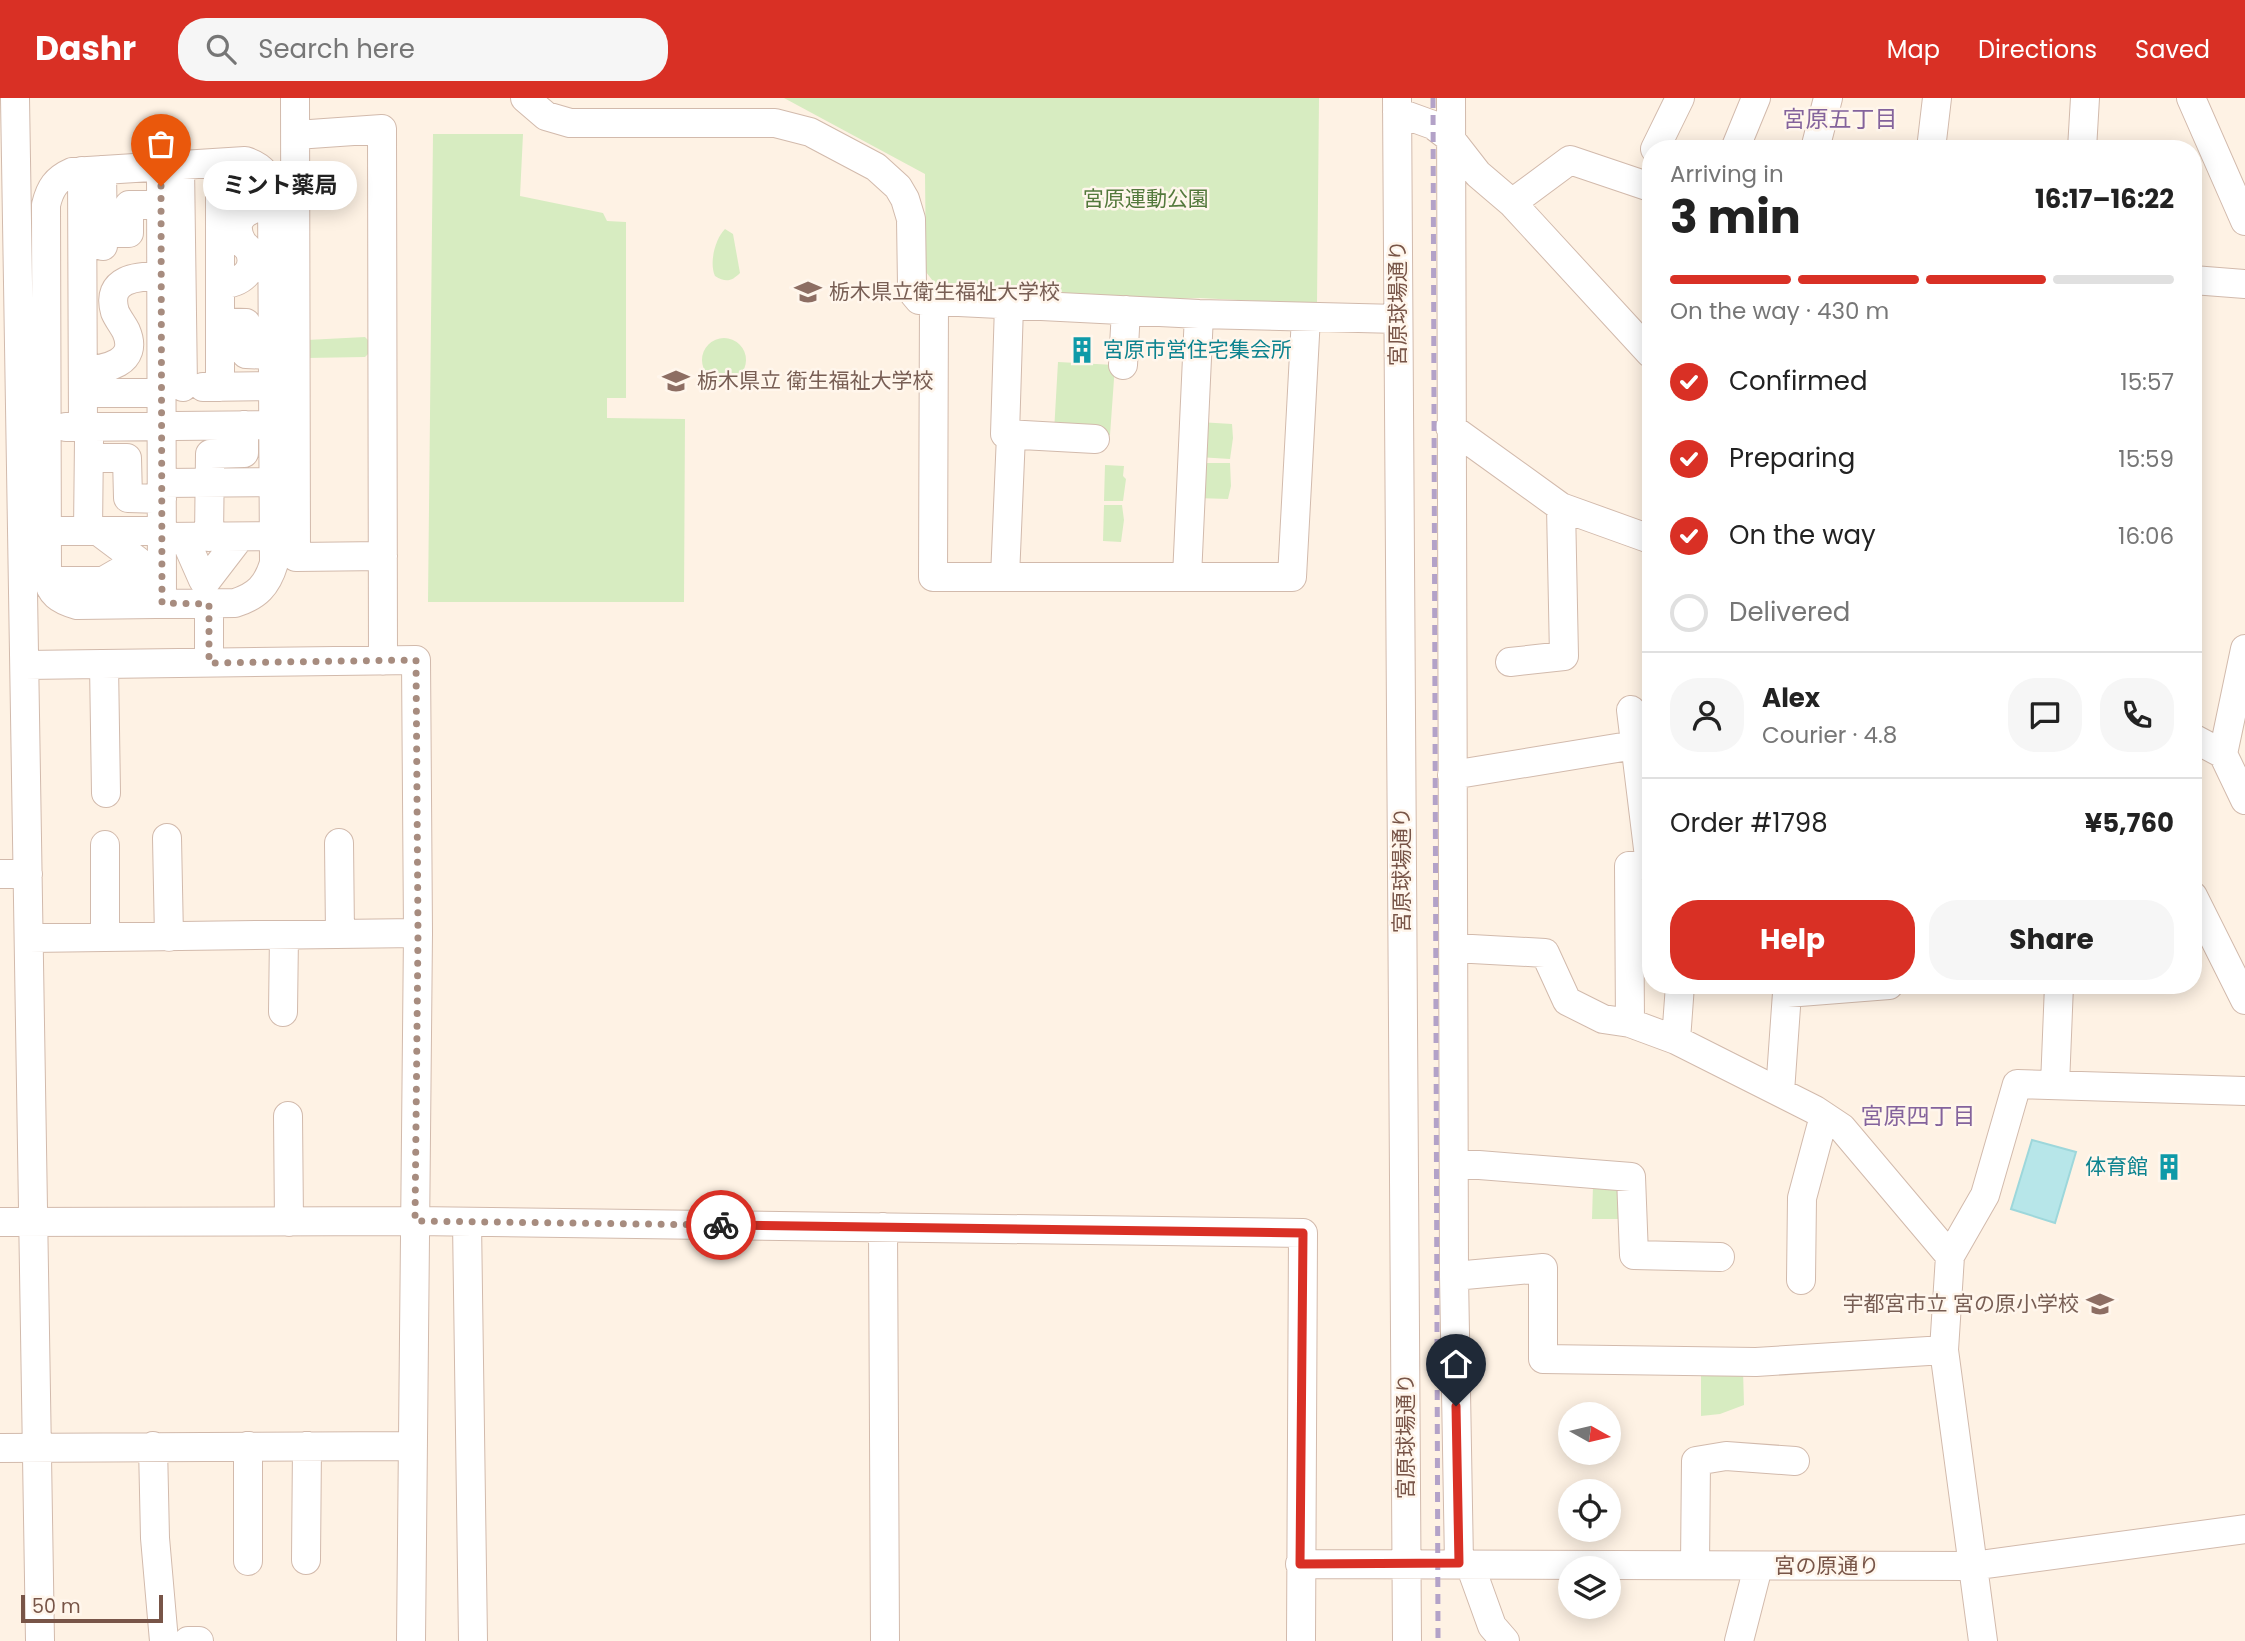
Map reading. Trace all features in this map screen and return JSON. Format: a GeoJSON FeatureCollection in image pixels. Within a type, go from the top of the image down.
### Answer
{"type":"FeatureCollection","features":[{"type":"Feature","properties":{"kind":"street"},"geometry":{"type":"LineString","coordinates":[[15,98],[9,247],[11,565],[24,664],[40,1641]]}},
{"type":"Feature","properties":{"kind":"street"},"geometry":{"type":"LineString","coordinates":[[295,98],[296,557],[383,556]]}},
{"type":"Feature","properties":{"kind":"street"},"geometry":{"type":"LineString","coordinates":[[525,98],[546,116],[570,123],[775,123],[810,132],[876,167],[898,187],[911,219],[914,294],[919,300],[1199,314],[1398,319]]}},
{"type":"Feature","properties":{"kind":"street"},"geometry":{"type":"LineString","coordinates":[[1451,98],[1454,1276],[1464,1564],[1492,1626],[1506,1641]]}},
{"type":"Feature","properties":{"kind":"street"},"geometry":{"type":"LineString","coordinates":[[1659,140],[1680,98]]}},
{"type":"Feature","properties":{"kind":"street"},"geometry":{"type":"LineString","coordinates":[[1739,140],[1756,98]]}},
{"type":"Feature","properties":{"kind":"street"},"geometry":{"type":"LineString","coordinates":[[1817,140],[1828,98]]}},
{"type":"Feature","properties":{"kind":"street"},"geometry":{"type":"LineString","coordinates":[[1932,140],[1937,98]]}},
{"type":"Feature","properties":{"kind":"street"},"geometry":{"type":"LineString","coordinates":[[2083,140],[2085,98]]}},
{"type":"Feature","properties":{"kind":"street"},"geometry":{"type":"LineString","coordinates":[[2191,98],[2245,221]]}},
{"type":"Feature","properties":{"kind":"street"},"geometry":{"type":"LineString","coordinates":[[1397,105],[1450,138],[1478,174],[1512,203],[1642,344]]}},
{"type":"Feature","properties":{"kind":"street","name":"宮原球場通り"},"geometry":{"type":"LineString","coordinates":[[1397,105],[1407,1641]]}},
{"type":"Feature","properties":{"kind":"street"},"geometry":{"type":"LineString","coordinates":[[296,135],[382,129],[383,661]]}},
{"type":"Feature","properties":{"kind":"street"},"geometry":{"type":"LineString","coordinates":[[1512,203],[1570,160],[1642,176]]}},
{"type":"Feature","properties":{"kind":"street"},"geometry":{"type":"LineString","coordinates":[[48,581],[104,580],[162,592],[209,604],[235,603],[250,599],[262,590],[269,578],[274,563],[273,206],[271,183],[264,171],[245,161],[72,172],[56,181],[49,192],[46,205],[46,427],[47,531],[48,581],[49,587],[55,596],[76,605],[162,592]]}},
{"type":"Feature","properties":{"kind":"street"},"geometry":{"type":"LineString","coordinates":[[220,163],[220,284],[184,388],[163,425],[162,491],[179,535],[203,580],[207,580],[240,537]]}},
{"type":"Feature","properties":{"kind":"street"},"geometry":{"type":"LineString","coordinates":[[171,166],[161,205],[182,310],[203,337]]}},
{"type":"Feature","properties":{"kind":"street"},"geometry":{"type":"LineString","coordinates":[[162,592],[179,535],[210,482],[211,454],[244,453],[239,414],[234,405],[225,402],[212,409],[201,408],[184,388],[161,276],[171,247],[171,166]]}},
{"type":"Feature","properties":{"kind":"street"},"geometry":{"type":"LineString","coordinates":[[92,170],[109,204],[96,242]]}},
{"type":"Feature","properties":{"kind":"street"},"geometry":{"type":"LineString","coordinates":[[92,170],[96,242],[83,381],[93,531]]}},
{"type":"Feature","properties":{"kind":"street"},"geometry":{"type":"LineString","coordinates":[[96,242],[194,247],[202,238],[203,227],[195,208],[197,202],[206,194],[220,193]]}},
{"type":"Feature","properties":{"kind":"street"},"geometry":{"type":"LineString","coordinates":[[96,242],[129,233],[129,205],[161,205]]}},
{"type":"Feature","properties":{"kind":"street"},"geometry":{"type":"LineString","coordinates":[[220,284],[237,282],[249,271],[252,263],[249,250],[241,241],[239,229],[243,214],[251,208],[273,206]]}},
{"type":"Feature","properties":{"kind":"street"},"geometry":{"type":"LineString","coordinates":[[182,310],[194,309],[203,300],[204,290],[195,270],[197,263],[206,255],[220,254]]}},
{"type":"Feature","properties":{"kind":"street"},"geometry":{"type":"LineString","coordinates":[[83,381],[118,364],[125,356],[129,344],[127,333],[116,315],[116,290],[135,276],[161,276]]}},
{"type":"Feature","properties":{"kind":"street"},"geometry":{"type":"LineString","coordinates":[[2202,281],[2245,284]]}},
{"type":"Feature","properties":{"kind":"street"},"geometry":{"type":"LineString","coordinates":[[934,301],[933,577],[1004,577],[1095,571],[1187,577],[1292,577],[1306,317]]}},
{"type":"Feature","properties":{"kind":"street"},"geometry":{"type":"LineString","coordinates":[[1009,304],[1004,434],[1095,439]]}},
{"type":"Feature","properties":{"kind":"street"},"geometry":{"type":"LineString","coordinates":[[1124,365],[1126,310]]}},
{"type":"Feature","properties":{"kind":"street"},"geometry":{"type":"LineString","coordinates":[[1187,577],[1199,314]]}},
{"type":"Feature","properties":{"kind":"street"},"geometry":{"type":"LineString","coordinates":[[203,337],[246,323],[246,355],[273,355]]}},
{"type":"Feature","properties":{"kind":"street"},"geometry":{"type":"LineString","coordinates":[[184,388],[203,337]]}},
{"type":"Feature","properties":{"kind":"street"},"geometry":{"type":"LineString","coordinates":[[83,381],[121,399],[184,388],[273,386]]}},
{"type":"Feature","properties":{"kind":"street"},"geometry":{"type":"LineString","coordinates":[[46,427],[274,425]]}},
{"type":"Feature","properties":{"kind":"street"},"geometry":{"type":"LineString","coordinates":[[1450,427],[1561,507],[1642,536]]}},
{"type":"Feature","properties":{"kind":"street"},"geometry":{"type":"LineString","coordinates":[[1004,577],[1011,435]]}},
{"type":"Feature","properties":{"kind":"street"},"geometry":{"type":"LineString","coordinates":[[89,457],[127,458],[128,498],[210,482],[274,482]]}},
{"type":"Feature","properties":{"kind":"street"},"geometry":{"type":"LineString","coordinates":[[1510,662],[1564,656],[1561,507]]}},
{"type":"Feature","properties":{"kind":"street"},"geometry":{"type":"LineString","coordinates":[[47,531],[273,536]]}},
{"type":"Feature","properties":{"kind":"street"},"geometry":{"type":"LineString","coordinates":[[93,531],[138,561],[104,580]]}},
{"type":"Feature","properties":{"kind":"street"},"geometry":{"type":"LineString","coordinates":[[209,604],[209,663]]}},
{"type":"Feature","properties":{"kind":"street"},"geometry":{"type":"LineString","coordinates":[[2223,754],[2245,649]]}},
{"type":"Feature","properties":{"kind":"street"},"geometry":{"type":"LineString","coordinates":[[24,664],[416,660],[418,933],[411,1641]]}},
{"type":"Feature","properties":{"kind":"street"},"geometry":{"type":"LineString","coordinates":[[104,664],[106,793]]}},
{"type":"Feature","properties":{"kind":"street"},"geometry":{"type":"LineString","coordinates":[[1631,710],[1642,801]]}},
{"type":"Feature","properties":{"kind":"street"},"geometry":{"type":"LineString","coordinates":[[2202,743],[2223,754],[2245,800]]}},
{"type":"Feature","properties":{"kind":"street"},"geometry":{"type":"LineString","coordinates":[[1452,775],[1635,745]]}},
{"type":"Feature","properties":{"kind":"street"},"geometry":{"type":"LineString","coordinates":[[167,838],[169,937]]}},
{"type":"Feature","properties":{"kind":"street"},"geometry":{"type":"LineString","coordinates":[[339,843],[340,934]]}},
{"type":"Feature","properties":{"kind":"street"},"geometry":{"type":"LineString","coordinates":[[105,845],[105,937]]}},
{"type":"Feature","properties":{"kind":"street"},"geometry":{"type":"LineString","coordinates":[[1630,1024],[1629,866],[1642,865]]}},
{"type":"Feature","properties":{"kind":"street"},"geometry":{"type":"LineString","coordinates":[[0,874],[28,874]]}},
{"type":"Feature","properties":{"kind":"street"},"geometry":{"type":"LineString","coordinates":[[2202,914],[2245,1000]]}},
{"type":"Feature","properties":{"kind":"street"},"geometry":{"type":"LineString","coordinates":[[29,938],[418,933]]}},
{"type":"Feature","properties":{"kind":"street"},"geometry":{"type":"LineString","coordinates":[[283,1012],[284,935]]}},
{"type":"Feature","properties":{"kind":"street"},"geometry":{"type":"LineString","coordinates":[[1454,948],[1545,953],[1567,1000],[1603,1019],[1630,1024],[1676,1040],[1824,1116],[1842,1128],[1950,1256]]}},
{"type":"Feature","properties":{"kind":"street"},"geometry":{"type":"LineString","coordinates":[[1676,1040],[1679,994]]}},
{"type":"Feature","properties":{"kind":"street"},"geometry":{"type":"LineString","coordinates":[[1780,1092],[1787,994]]}},
{"type":"Feature","properties":{"kind":"street"},"geometry":{"type":"LineString","coordinates":[[2055,1085],[2059,994]]}},
{"type":"Feature","properties":{"kind":"street"},"geometry":{"type":"LineString","coordinates":[[1983,1641],[1944,1350],[1950,1256],[1985,1195],[2017,1084],[2245,1091]]}},
{"type":"Feature","properties":{"kind":"street"},"geometry":{"type":"LineString","coordinates":[[288,1116],[289,1222]]}},
{"type":"Feature","properties":{"kind":"street"},"geometry":{"type":"LineString","coordinates":[[1801,1280],[1802,1198],[1824,1116]]}},
{"type":"Feature","properties":{"kind":"street"},"geometry":{"type":"LineString","coordinates":[[1454,1163],[1631,1177],[1634,1255],[1720,1257]]}},
{"type":"Feature","properties":{"kind":"street"},"geometry":{"type":"LineString","coordinates":[[0,1223],[415,1221],[1303,1233],[1301,1641]]}},
{"type":"Feature","properties":{"kind":"street"},"geometry":{"type":"LineString","coordinates":[[467,1222],[473,1641]]}},
{"type":"Feature","properties":{"kind":"street"},"geometry":{"type":"LineString","coordinates":[[883,1227],[886,1641]]}},
{"type":"Feature","properties":{"kind":"street"},"geometry":{"type":"LineString","coordinates":[[1454,1276],[1543,1268],[1543,1359],[1756,1363],[1944,1350]]}},
{"type":"Feature","properties":{"kind":"street"},"geometry":{"type":"LineString","coordinates":[[153,1446],[155,1538],[164,1641]]}},
{"type":"Feature","properties":{"kind":"street"},"geometry":{"type":"LineString","coordinates":[[248,1446],[248,1561]]}},
{"type":"Feature","properties":{"kind":"street"},"geometry":{"type":"LineString","coordinates":[[306,1560],[307,1446]]}},
{"type":"Feature","properties":{"kind":"street"},"geometry":{"type":"LineString","coordinates":[[0,1448],[413,1446]]}},
{"type":"Feature","properties":{"kind":"street"},"geometry":{"type":"LineString","coordinates":[[1695,1565],[1696,1461],[1726,1456],[1795,1461]]}},
{"type":"Feature","properties":{"kind":"street","name":"宮の原通り"},"geometry":{"type":"LineString","coordinates":[[1300,1564],[1972,1566],[2245,1529]]}},
{"type":"Feature","properties":{"kind":"street"},"geometry":{"type":"LineString","coordinates":[[1739,1641],[1758,1566]]}},
{"type":"Feature","properties":{"kind":"street"},"geometry":{"type":"LineString","coordinates":[[188,1641],[199,1641]]}},
{"type":"Feature","properties":{"kind":"green space","name":"宮原運動公園"},"geometry":{"type":"Polygon","coordinates":[[[784,98],[1319,98],[1317,304],[1200,298],[1116,301],[957,291],[936,285],[926,272],[925,174],[784,98]]]}},
{"type":"Feature","properties":{"kind":"green space"},"geometry":{"type":"Polygon","coordinates":[[[433,134],[523,134],[520,196],[603,213],[607,221],[626,222],[626,398],[607,398],[607,418],[685,419],[684,602],[428,602],[433,134]]]}},
{"type":"Feature","properties":{"kind":"green space"},"geometry":{"type":"Polygon","coordinates":[[[725,229],[733,234],[740,273],[729,280],[722,280],[715,276],[713,271],[716,245],[725,229]]]}},
{"type":"Feature","properties":{"kind":"green space"},"geometry":{"type":"Polygon","coordinates":[[[365,337],[371,343],[371,351],[365,357],[306,358],[307,340],[365,337]]]}},
{"type":"Feature","properties":{"kind":"green space"},"geometry":{"type":"Polygon","coordinates":[[[724,338],[733,339],[740,344],[745,351],[745,369],[740,376],[733,381],[724,382],[715,381],[708,376],[703,369],[702,360],[703,351],[708,344],[715,339],[724,338]]]}},
{"type":"Feature","properties":{"kind":"green space"},"geometry":{"type":"Polygon","coordinates":[[[1058,362],[1115,365],[1110,435],[1054,432],[1058,362]]]}},
{"type":"Feature","properties":{"kind":"green space"},"geometry":{"type":"Polygon","coordinates":[[[1199,422],[1232,424],[1230,459],[1198,457],[1199,422]]]}},
{"type":"Feature","properties":{"kind":"green space"},"geometry":{"type":"Polygon","coordinates":[[[1198,463],[1230,463],[1231,486],[1228,499],[1196,498],[1198,463]]]}},
{"type":"Feature","properties":{"kind":"green space"},"geometry":{"type":"Polygon","coordinates":[[[1105,465],[1124,466],[1123,476],[1126,479],[1123,501],[1104,501],[1105,465]]]}},
{"type":"Feature","properties":{"kind":"green space"},"geometry":{"type":"Polygon","coordinates":[[[1104,505],[1122,505],[1124,520],[1121,542],[1103,541],[1104,505]]]}},
{"type":"Feature","properties":{"kind":"green space"},"geometry":{"type":"Polygon","coordinates":[[[1593,1185],[1622,1185],[1623,1219],[1592,1219],[1593,1185]]]}},
{"type":"Feature","properties":{"kind":"green space"},"geometry":{"type":"Polygon","coordinates":[[[1701,1370],[1743,1370],[1744,1405],[1720,1414],[1701,1416],[1701,1370]]]}},
{"type":"Feature","properties":{"kind":"water"},"geometry":{"type":"Polygon","coordinates":[[[2032,1140],[2076,1152],[2055,1223],[2011,1209],[2032,1140]]]}},
{"type":"Feature","properties":{"kind":"railway"},"geometry":{"type":"LineString","coordinates":[[1433,98],[1438,1641]]}},
{"type":"Feature","properties":{"kind":"way so far"},"geometry":{"type":"LineString","coordinates":[[161,186],[162,603],[209,604],[209,663],[416,660],[418,933],[415,1221],[721,1225]]}},
{"type":"Feature","properties":{"kind":"place","name":"ミント薬局"},"geometry":{"type":"Point","coordinates":[161,186]}},
{"type":"Feature","properties":{"kind":"place","name":"栃木県立衛生福祉大学校"},"geometry":{"type":"Point","coordinates":[808,292]}},
{"type":"Feature","properties":{"kind":"place","name":"宮原市営住宅集会所"},"geometry":{"type":"Point","coordinates":[1082,350]}},
{"type":"Feature","properties":{"kind":"place","name":"栃木県立 衛生福祉大学校"},"geometry":{"type":"Point","coordinates":[676,381]}},
{"type":"Feature","properties":{"kind":"place","name":"体育館"},"geometry":{"type":"Point","coordinates":[2169,1167]}},
{"type":"Feature","properties":{"kind":"place","name":"宇都宮市立 宮の原小学校"},"geometry":{"type":"Point","coordinates":[2100,1304]}},
{"type":"Feature","properties":{"kind":"district","name":"宮原五丁目"},"geometry":{"type":"Point","coordinates":[1840,119]}},
{"type":"Feature","properties":{"kind":"district","name":"宮原四丁目"},"geometry":{"type":"Point","coordinates":[1918,1116]}},
{"type":"Feature","properties":{"kind":"route"},"geometry":{"type":"LineString","coordinates":[[721,1225],[1303,1233],[1300,1564],[1459,1563],[1456,1406]]}}]}
